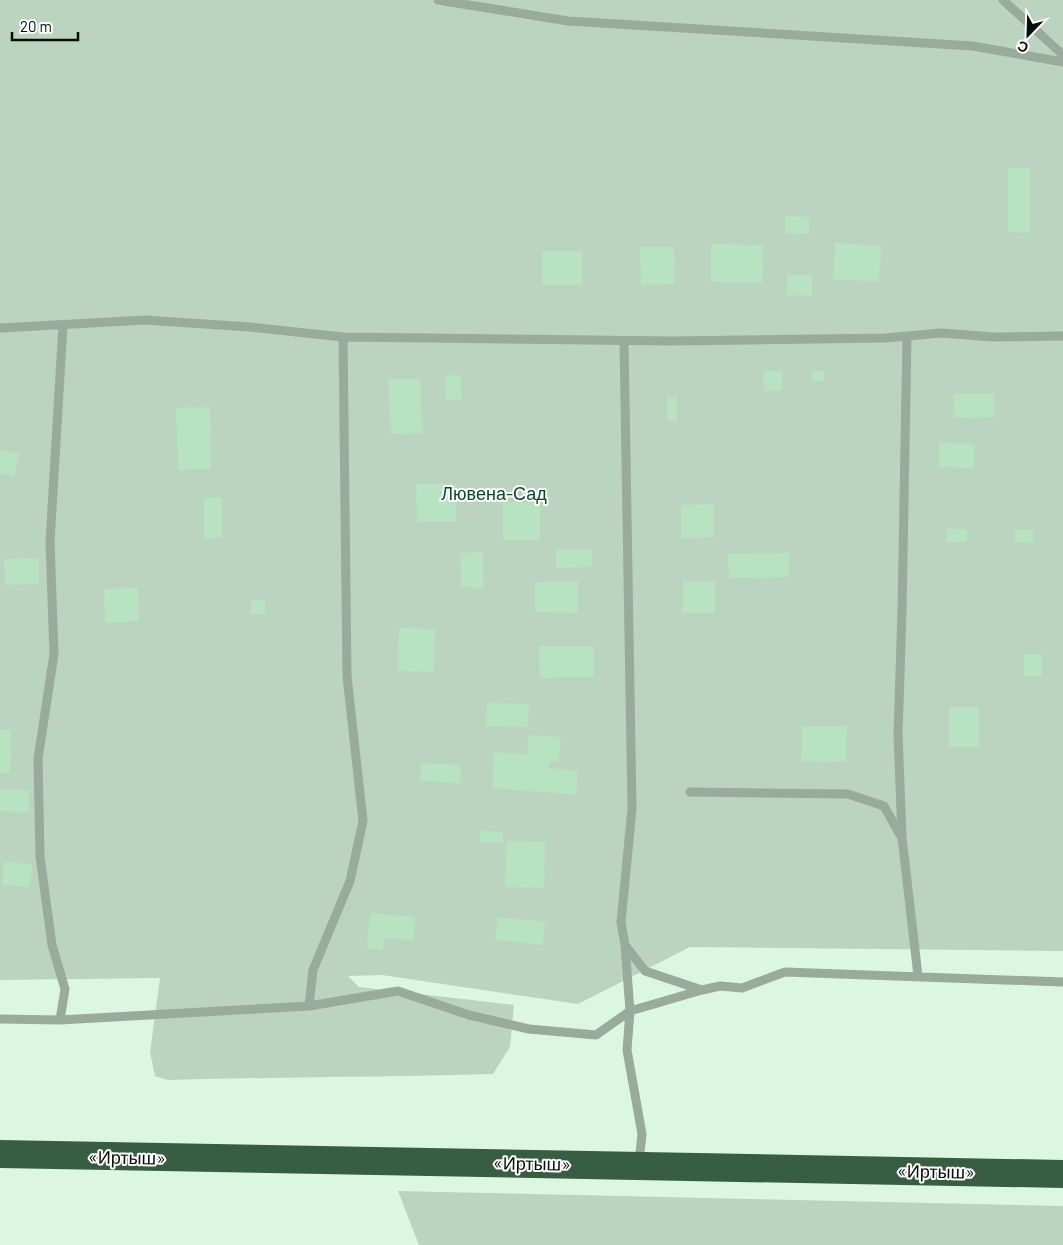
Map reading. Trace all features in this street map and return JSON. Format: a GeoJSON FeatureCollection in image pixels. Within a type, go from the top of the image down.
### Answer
{"type":"FeatureCollection","features":[{"type":"Feature","properties":{"kind":"highway","name":"«Иртыш»"},"geometry":{"type":"LineString","coordinates":[[0,1154],[1063,1174]]}},
{"type":"Feature","properties":{"kind":"lane"},"geometry":{"type":"LineString","coordinates":[[438,0],[568,22],[973,46],[1063,62]]}},
{"type":"Feature","properties":{"kind":"lane"},"geometry":{"type":"LineString","coordinates":[[1003,0],[1063,55]]}},
{"type":"Feature","properties":{"kind":"lane"},"geometry":{"type":"LineString","coordinates":[[0,328],[145,320],[250,327],[343,337],[624,341],[907,336],[941,333],[993,337],[1063,336]]}},
{"type":"Feature","properties":{"kind":"lane"},"geometry":{"type":"LineString","coordinates":[[60,1020],[65,989],[52,945],[40,856],[38,759],[54,654],[50,542],[63,325]]}},
{"type":"Feature","properties":{"kind":"lane"},"geometry":{"type":"LineString","coordinates":[[907,336],[898,734],[902,837],[918,976]]}},
{"type":"Feature","properties":{"kind":"lane"},"geometry":{"type":"LineString","coordinates":[[309,1006],[313,970],[350,881],[363,821],[347,676],[343,337]]}},
{"type":"Feature","properties":{"kind":"lane"},"geometry":{"type":"LineString","coordinates":[[624,341],[632,809],[621,922],[625,944],[630,1011],[627,1050],[642,1134],[639,1165]]}},
{"type":"Feature","properties":{"kind":"lane"},"geometry":{"type":"LineString","coordinates":[[690,792],[848,794],[884,806],[902,837]]}},
{"type":"Feature","properties":{"kind":"lane"},"geometry":{"type":"LineString","coordinates":[[625,944],[644,971],[702,990]]}},
{"type":"Feature","properties":{"kind":"lane"},"geometry":{"type":"LineString","coordinates":[[0,1019],[60,1020],[309,1006],[398,991],[469,1016],[520,1027],[596,1035],[630,1011],[720,986],[742,988],[785,972],[1063,982]]}},
{"type":"Feature","properties":{"kind":"green space","name":"Лювена-Сад"},"geometry":{"type":"Polygon","coordinates":[[[0,0],[1063,0],[1063,951],[690,947],[578,1004],[382,975],[348,976],[359,987],[514,1005],[510,1047],[493,1074],[168,1080],[155,1076],[150,1052],[160,978],[0,980],[0,0]]]}},
{"type":"Feature","properties":{"kind":"green space"},"geometry":{"type":"Polygon","coordinates":[[[398,1191],[1063,1206],[1063,1245],[419,1245],[398,1191]]]}},
{"type":"Feature","properties":{"kind":"building"},"geometry":{"type":"Polygon","coordinates":[[[1008,168],[1030,168],[1030,233],[1008,232],[1008,168]]]}},
{"type":"Feature","properties":{"kind":"building"},"geometry":{"type":"Polygon","coordinates":[[[785,216],[809,217],[809,234],[785,233],[785,216]]]}},
{"type":"Feature","properties":{"kind":"building"},"geometry":{"type":"Polygon","coordinates":[[[835,243],[881,246],[879,282],[833,279],[835,243]]]}},
{"type":"Feature","properties":{"kind":"building"},"geometry":{"type":"Polygon","coordinates":[[[711,244],[763,245],[762,283],[711,282],[711,244]]]}},
{"type":"Feature","properties":{"kind":"building"},"geometry":{"type":"Polygon","coordinates":[[[640,247],[674,247],[675,284],[641,285],[640,247]]]}},
{"type":"Feature","properties":{"kind":"building"},"geometry":{"type":"Polygon","coordinates":[[[542,251],[582,251],[582,285],[542,285],[542,251]]]}},
{"type":"Feature","properties":{"kind":"building"},"geometry":{"type":"Polygon","coordinates":[[[787,275],[812,275],[812,296],[787,295],[787,275]]]}},
{"type":"Feature","properties":{"kind":"building"},"geometry":{"type":"Polygon","coordinates":[[[763,371],[782,371],[782,390],[764,391],[763,371]]]}},
{"type":"Feature","properties":{"kind":"building"},"geometry":{"type":"Polygon","coordinates":[[[812,371],[824,371],[824,381],[812,381],[812,371]]]}},
{"type":"Feature","properties":{"kind":"building"},"geometry":{"type":"Polygon","coordinates":[[[461,375],[462,400],[446,400],[445,376],[461,375]]]}},
{"type":"Feature","properties":{"kind":"building"},"geometry":{"type":"Polygon","coordinates":[[[388,379],[420,379],[423,433],[391,434],[388,379]]]}},
{"type":"Feature","properties":{"kind":"building"},"geometry":{"type":"Polygon","coordinates":[[[953,394],[994,394],[995,417],[954,418],[953,394]]]}},
{"type":"Feature","properties":{"kind":"building"},"geometry":{"type":"Polygon","coordinates":[[[667,397],[677,398],[677,421],[667,420],[667,397]]]}},
{"type":"Feature","properties":{"kind":"building"},"geometry":{"type":"Polygon","coordinates":[[[210,407],[211,469],[178,470],[176,408],[210,407]]]}},
{"type":"Feature","properties":{"kind":"building"},"geometry":{"type":"Polygon","coordinates":[[[939,443],[975,444],[974,468],[938,467],[939,443]]]}},
{"type":"Feature","properties":{"kind":"building"},"geometry":{"type":"Polygon","coordinates":[[[0,450],[19,454],[14,476],[0,473],[0,450]]]}},
{"type":"Feature","properties":{"kind":"building"},"geometry":{"type":"Polygon","coordinates":[[[416,484],[456,484],[456,522],[417,522],[416,484]]]}},
{"type":"Feature","properties":{"kind":"building"},"geometry":{"type":"Polygon","coordinates":[[[204,498],[222,498],[222,538],[204,539],[204,498]]]}},
{"type":"Feature","properties":{"kind":"building"},"geometry":{"type":"Polygon","coordinates":[[[503,502],[540,503],[540,540],[503,540],[503,502]]]}},
{"type":"Feature","properties":{"kind":"building"},"geometry":{"type":"Polygon","coordinates":[[[714,504],[714,537],[681,538],[681,505],[714,504]]]}},
{"type":"Feature","properties":{"kind":"building"},"geometry":{"type":"Polygon","coordinates":[[[947,529],[967,529],[967,542],[947,542],[947,529]]]}},
{"type":"Feature","properties":{"kind":"building"},"geometry":{"type":"Polygon","coordinates":[[[1015,530],[1033,530],[1033,543],[1015,542],[1015,530]]]}},
{"type":"Feature","properties":{"kind":"building"},"geometry":{"type":"Polygon","coordinates":[[[592,549],[592,567],[556,568],[556,550],[592,549]]]}},
{"type":"Feature","properties":{"kind":"building"},"geometry":{"type":"Polygon","coordinates":[[[483,552],[484,588],[461,587],[460,553],[483,552]]]}},
{"type":"Feature","properties":{"kind":"building"},"geometry":{"type":"Polygon","coordinates":[[[789,553],[789,577],[729,578],[728,554],[789,553]]]}},
{"type":"Feature","properties":{"kind":"building"},"geometry":{"type":"Polygon","coordinates":[[[39,558],[39,584],[5,585],[4,559],[39,558]]]}},
{"type":"Feature","properties":{"kind":"building"},"geometry":{"type":"Polygon","coordinates":[[[578,581],[578,613],[535,612],[535,582],[578,581]]]}},
{"type":"Feature","properties":{"kind":"building"},"geometry":{"type":"Polygon","coordinates":[[[683,581],[715,582],[715,613],[682,613],[683,581]]]}},
{"type":"Feature","properties":{"kind":"building"},"geometry":{"type":"Polygon","coordinates":[[[138,588],[139,621],[105,623],[104,589],[138,588]]]}},
{"type":"Feature","properties":{"kind":"building"},"geometry":{"type":"Polygon","coordinates":[[[251,600],[265,600],[265,614],[251,614],[251,600]]]}},
{"type":"Feature","properties":{"kind":"building"},"geometry":{"type":"Polygon","coordinates":[[[399,628],[435,629],[434,672],[398,671],[399,628]]]}},
{"type":"Feature","properties":{"kind":"building"},"geometry":{"type":"Polygon","coordinates":[[[539,646],[594,646],[594,677],[540,678],[539,646]]]}},
{"type":"Feature","properties":{"kind":"building"},"geometry":{"type":"Polygon","coordinates":[[[1024,654],[1042,654],[1042,676],[1024,676],[1024,654]]]}},
{"type":"Feature","properties":{"kind":"building"},"geometry":{"type":"Polygon","coordinates":[[[487,703],[529,704],[528,727],[486,726],[487,703]]]}},
{"type":"Feature","properties":{"kind":"building"},"geometry":{"type":"Polygon","coordinates":[[[949,707],[979,707],[979,747],[949,747],[949,707]]]}},
{"type":"Feature","properties":{"kind":"building"},"geometry":{"type":"Polygon","coordinates":[[[802,726],[847,726],[846,762],[801,761],[802,726]]]}},
{"type":"Feature","properties":{"kind":"building"},"geometry":{"type":"Polygon","coordinates":[[[0,730],[11,730],[10,773],[0,773],[0,730]]]}},
{"type":"Feature","properties":{"kind":"building"},"geometry":{"type":"Polygon","coordinates":[[[529,735],[561,737],[558,762],[549,762],[549,768],[578,771],[576,795],[492,788],[494,752],[527,754],[529,735]]]}},
{"type":"Feature","properties":{"kind":"building"},"geometry":{"type":"Polygon","coordinates":[[[421,763],[461,765],[460,783],[420,781],[421,763]]]}},
{"type":"Feature","properties":{"kind":"building"},"geometry":{"type":"Polygon","coordinates":[[[0,789],[30,790],[29,812],[0,811],[0,789]]]}},
{"type":"Feature","properties":{"kind":"building"},"geometry":{"type":"Polygon","coordinates":[[[480,831],[503,832],[503,843],[480,842],[480,831]]]}},
{"type":"Feature","properties":{"kind":"building"},"geometry":{"type":"Polygon","coordinates":[[[506,841],[545,842],[544,888],[505,887],[506,841]]]}},
{"type":"Feature","properties":{"kind":"building"},"geometry":{"type":"Polygon","coordinates":[[[3,862],[32,864],[30,887],[2,885],[3,862]]]}},
{"type":"Feature","properties":{"kind":"building"},"geometry":{"type":"Polygon","coordinates":[[[370,913],[415,917],[414,940],[384,938],[383,950],[367,949],[370,913]]]}},
{"type":"Feature","properties":{"kind":"building"},"geometry":{"type":"Polygon","coordinates":[[[498,917],[545,922],[543,945],[495,940],[498,917]]]}}]}
